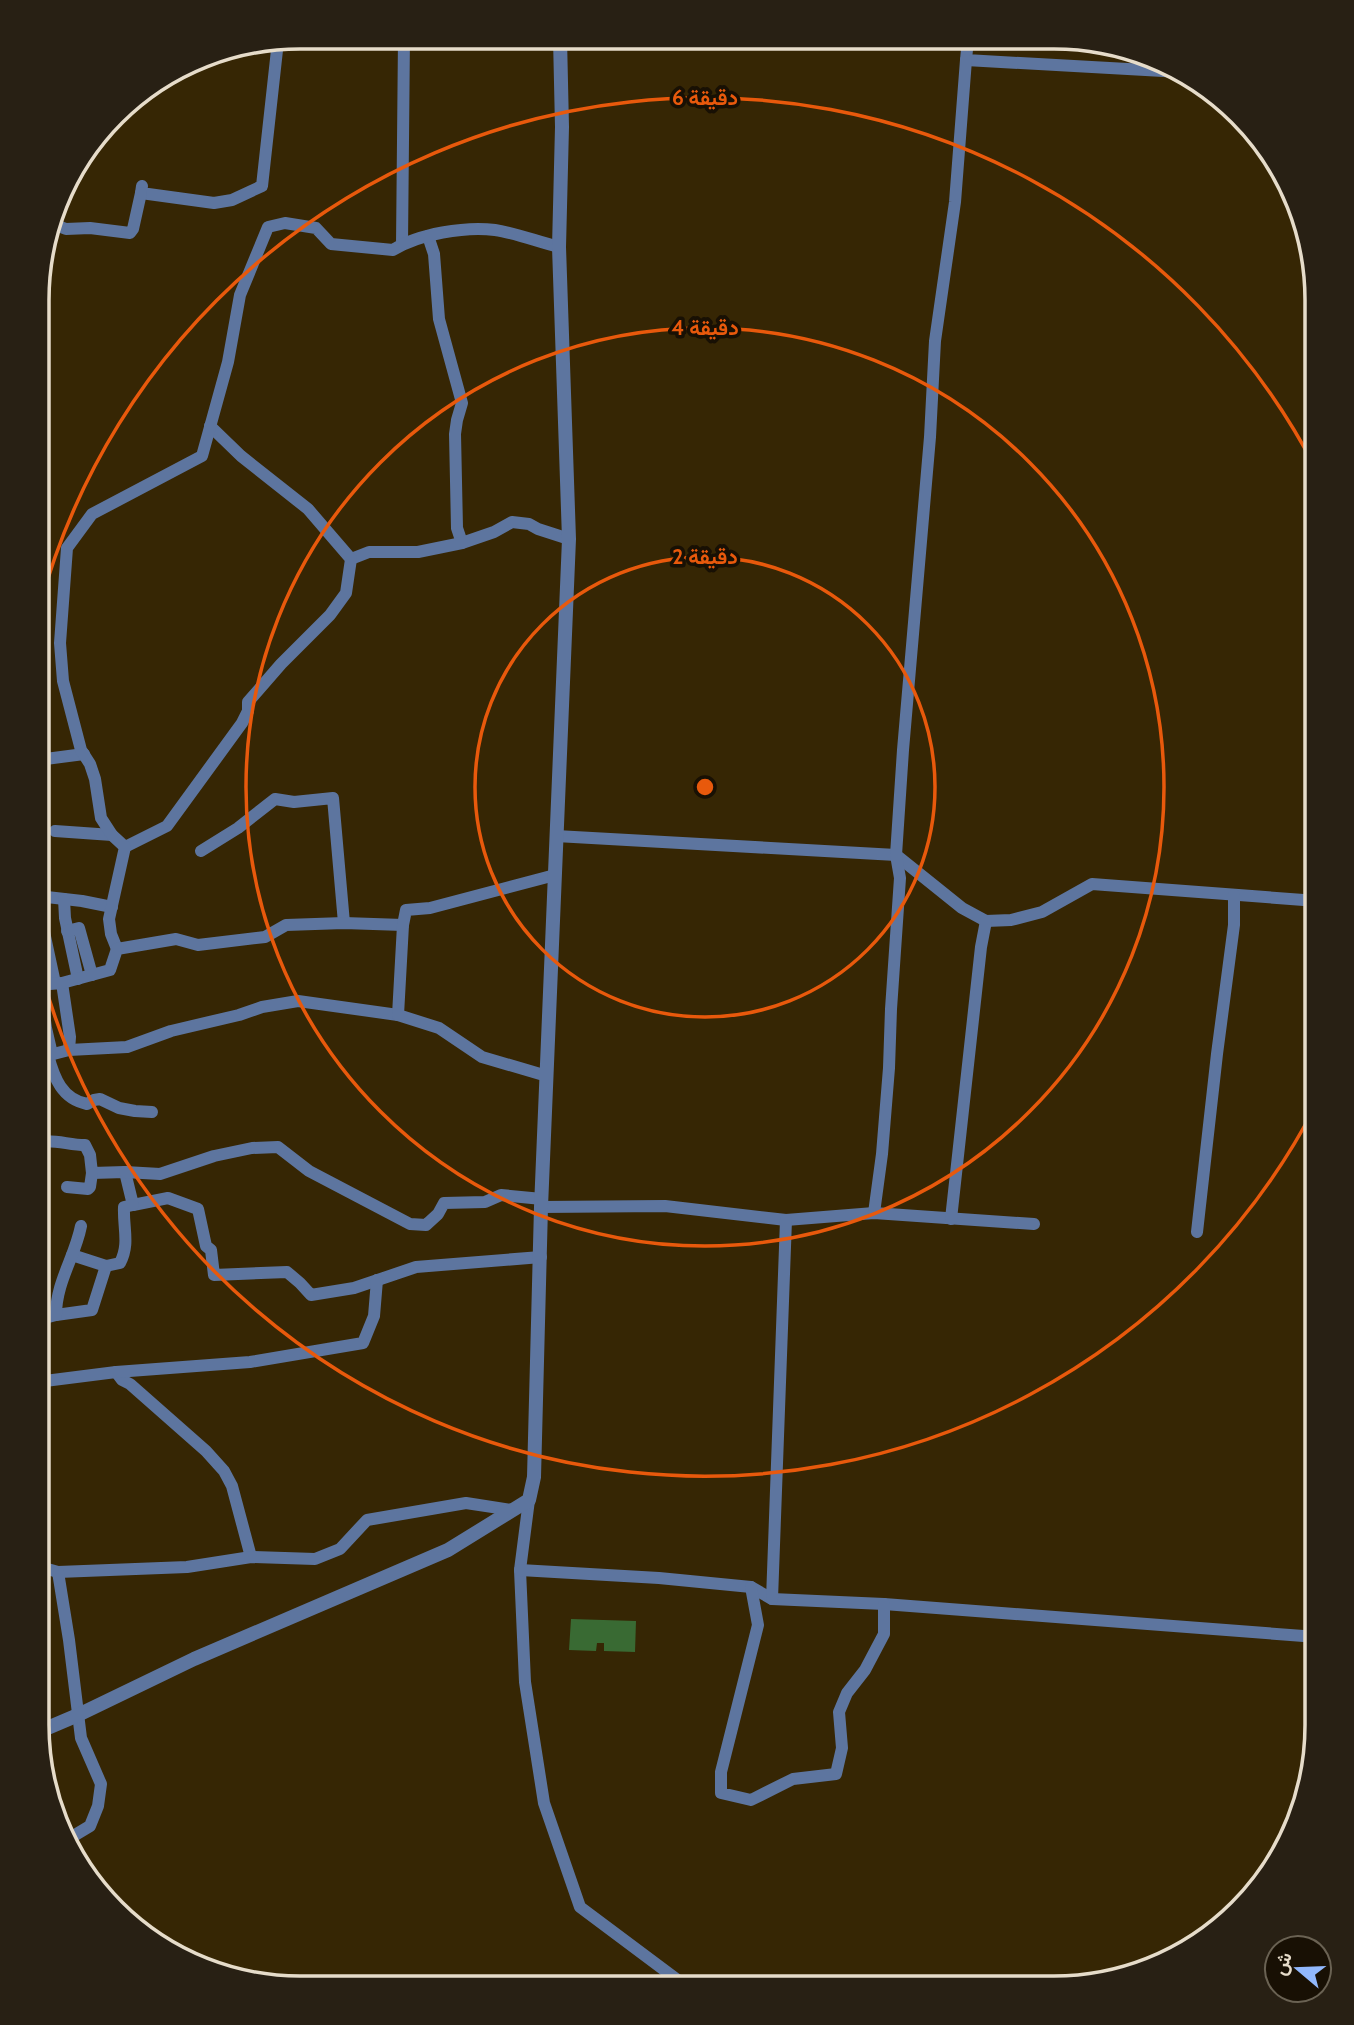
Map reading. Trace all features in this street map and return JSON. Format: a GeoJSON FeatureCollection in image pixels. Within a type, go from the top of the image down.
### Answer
{"type":"FeatureCollection","features":[{"type":"Feature","properties":{"kind":"street"},"geometry":{"type":"LineString","coordinates":[[402,244],[404,49]]}},
{"type":"Feature","properties":{"kind":"street"},"geometry":{"type":"LineString","coordinates":[[560,49],[562,127],[559,247],[569,539],[542,1203],[534,1477],[528,1500],[520,1570],[525,1682],[544,1803],[580,1907],[672,1976]]}},
{"type":"Feature","properties":{"kind":"street"},"geometry":{"type":"LineString","coordinates":[[874,1213],[889,1068],[900,878],[896,855],[930,437],[935,341],[955,202],[967,49]]}},
{"type":"Feature","properties":{"kind":"street"},"geometry":{"type":"LineString","coordinates":[[60,227],[130,233],[141,189],[215,203],[232,200],[262,186],[277,50]]}},
{"type":"Feature","properties":{"kind":"street"},"geometry":{"type":"LineString","coordinates":[[966,60],[1156,71]]}},
{"type":"Feature","properties":{"kind":"street"},"geometry":{"type":"LineString","coordinates":[[125,847],[112,835],[101,818],[95,779],[78,738],[63,681],[60,643],[67,548],[92,514],[202,456],[228,362],[240,295],[268,227],[285,223],[316,228],[331,244],[393,250],[402,244],[445,231],[494,230],[559,247]]}},
{"type":"Feature","properties":{"kind":"street"},"geometry":{"type":"LineString","coordinates":[[428,236],[434,254],[439,319],[462,402],[455,434],[457,528],[462,543]]}},
{"type":"Feature","properties":{"kind":"street"},"geometry":{"type":"LineString","coordinates":[[125,847],[167,826],[242,723],[248,711],[248,702],[330,615],[346,593],[351,559],[308,509],[241,456],[210,426]]}},
{"type":"Feature","properties":{"kind":"street"},"geometry":{"type":"LineString","coordinates":[[351,559],[369,552],[418,552],[462,543],[494,532],[512,522],[522,522],[569,539]]}},
{"type":"Feature","properties":{"kind":"street"},"geometry":{"type":"LineString","coordinates":[[49,759],[84,754]]}},
{"type":"Feature","properties":{"kind":"street"},"geometry":{"type":"LineString","coordinates":[[201,851],[238,828],[275,799],[294,802],[333,797],[344,923]]}},
{"type":"Feature","properties":{"kind":"street"},"geometry":{"type":"LineString","coordinates":[[55,831],[112,835]]}},
{"type":"Feature","properties":{"kind":"street"},"geometry":{"type":"LineString","coordinates":[[556,836],[896,855],[962,908],[986,921],[1042,912],[1092,884],[1305,900]]}},
{"type":"Feature","properties":{"kind":"street"},"geometry":{"type":"LineString","coordinates":[[49,984],[110,970],[117,949],[109,919],[125,847]]}},
{"type":"Feature","properties":{"kind":"street"},"geometry":{"type":"LineString","coordinates":[[398,1015],[406,909],[430,908],[555,875]]}},
{"type":"Feature","properties":{"kind":"street"},"geometry":{"type":"LineString","coordinates":[[1197,1232],[1234,925],[1234,895]]}},
{"type":"Feature","properties":{"kind":"street"},"geometry":{"type":"LineString","coordinates":[[49,897],[112,907]]}},
{"type":"Feature","properties":{"kind":"street"},"geometry":{"type":"LineString","coordinates":[[64,899],[67,931],[78,979]]}},
{"type":"Feature","properties":{"kind":"street"},"geometry":{"type":"LineString","coordinates":[[951,1219],[976,986],[986,921]]}},
{"type":"Feature","properties":{"kind":"street"},"geometry":{"type":"LineString","coordinates":[[117,949],[176,939],[198,945],[265,937],[286,925],[403,925]]}},
{"type":"Feature","properties":{"kind":"street"},"geometry":{"type":"LineString","coordinates":[[67,931],[79,928],[92,975]]}},
{"type":"Feature","properties":{"kind":"street"},"geometry":{"type":"LineString","coordinates":[[49,947],[70,1037],[69,1050]]}},
{"type":"Feature","properties":{"kind":"street"},"geometry":{"type":"LineString","coordinates":[[49,1055],[69,1050],[127,1047],[171,1031],[239,1016],[262,1007],[298,1001],[398,1015],[439,1028],[482,1057],[547,1076]]}},
{"type":"Feature","properties":{"kind":"street"},"geometry":{"type":"LineString","coordinates":[[49,1064],[65,1095],[73,1100],[87,1104],[100,1099],[120,1108],[152,1112]]}},
{"type":"Feature","properties":{"kind":"street"},"geometry":{"type":"LineString","coordinates":[[49,1142],[85,1145],[90,1155],[90,1187],[67,1187]]}},
{"type":"Feature","properties":{"kind":"street"},"geometry":{"type":"LineString","coordinates":[[92,1173],[160,1174],[214,1156],[252,1148],[278,1147],[309,1171],[410,1224],[426,1226],[444,1203],[485,1202],[501,1195],[586,1208],[665,1206],[786,1220],[874,1213],[1034,1224]]}},
{"type":"Feature","properties":{"kind":"street"},"geometry":{"type":"LineString","coordinates":[[125,1172],[133,1205]]}},
{"type":"Feature","properties":{"kind":"street"},"geometry":{"type":"LineString","coordinates":[[72,1255],[106,1266],[120,1263],[127,1250],[124,1207],[168,1198],[198,1209],[206,1246],[211,1250],[214,1275],[287,1272],[311,1296],[354,1288],[416,1267],[541,1256]]}},
{"type":"Feature","properties":{"kind":"street"},"geometry":{"type":"LineString","coordinates":[[772,1599],[786,1220]]}},
{"type":"Feature","properties":{"kind":"street"},"geometry":{"type":"LineString","coordinates":[[57,1315],[58,1292],[64,1272],[77,1247],[81,1226]]}},
{"type":"Feature","properties":{"kind":"street"},"geometry":{"type":"LineString","coordinates":[[49,1317],[92,1310],[106,1266]]}},
{"type":"Feature","properties":{"kind":"street"},"geometry":{"type":"LineString","coordinates":[[49,1380],[116,1372],[250,1362],[363,1343],[374,1316],[377,1280]]}},
{"type":"Feature","properties":{"kind":"street"},"geometry":{"type":"LineString","coordinates":[[116,1372],[206,1451],[224,1471],[234,1494],[251,1558]]}},
{"type":"Feature","properties":{"kind":"street"},"geometry":{"type":"LineString","coordinates":[[49,1727],[194,1659],[448,1550],[528,1500]]}},
{"type":"Feature","properties":{"kind":"street"},"geometry":{"type":"LineString","coordinates":[[49,1569],[58,1572],[187,1567],[251,1558],[314,1559],[340,1549],[367,1520],[466,1503],[512,1510]]}},
{"type":"Feature","properties":{"kind":"street"},"geometry":{"type":"LineString","coordinates":[[520,1570],[659,1578],[751,1587],[772,1599],[884,1604],[1305,1636]]}},
{"type":"Feature","properties":{"kind":"street"},"geometry":{"type":"LineString","coordinates":[[58,1572],[81,1738],[101,1784],[98,1806],[90,1826],[74,1835]]}},
{"type":"Feature","properties":{"kind":"street"},"geometry":{"type":"LineString","coordinates":[[751,1587],[758,1625],[721,1772],[722,1793],[751,1800],[793,1779],[836,1774],[842,1748],[839,1712],[847,1693],[865,1670],[884,1634],[884,1604]]}},
{"type":"Feature","properties":{"kind":"green space"},"geometry":{"type":"Polygon","coordinates":[[[571,1619],[636,1621],[635,1652],[604,1651],[604,1643],[597,1643],[596,1651],[569,1650],[571,1619]]]}}]}
